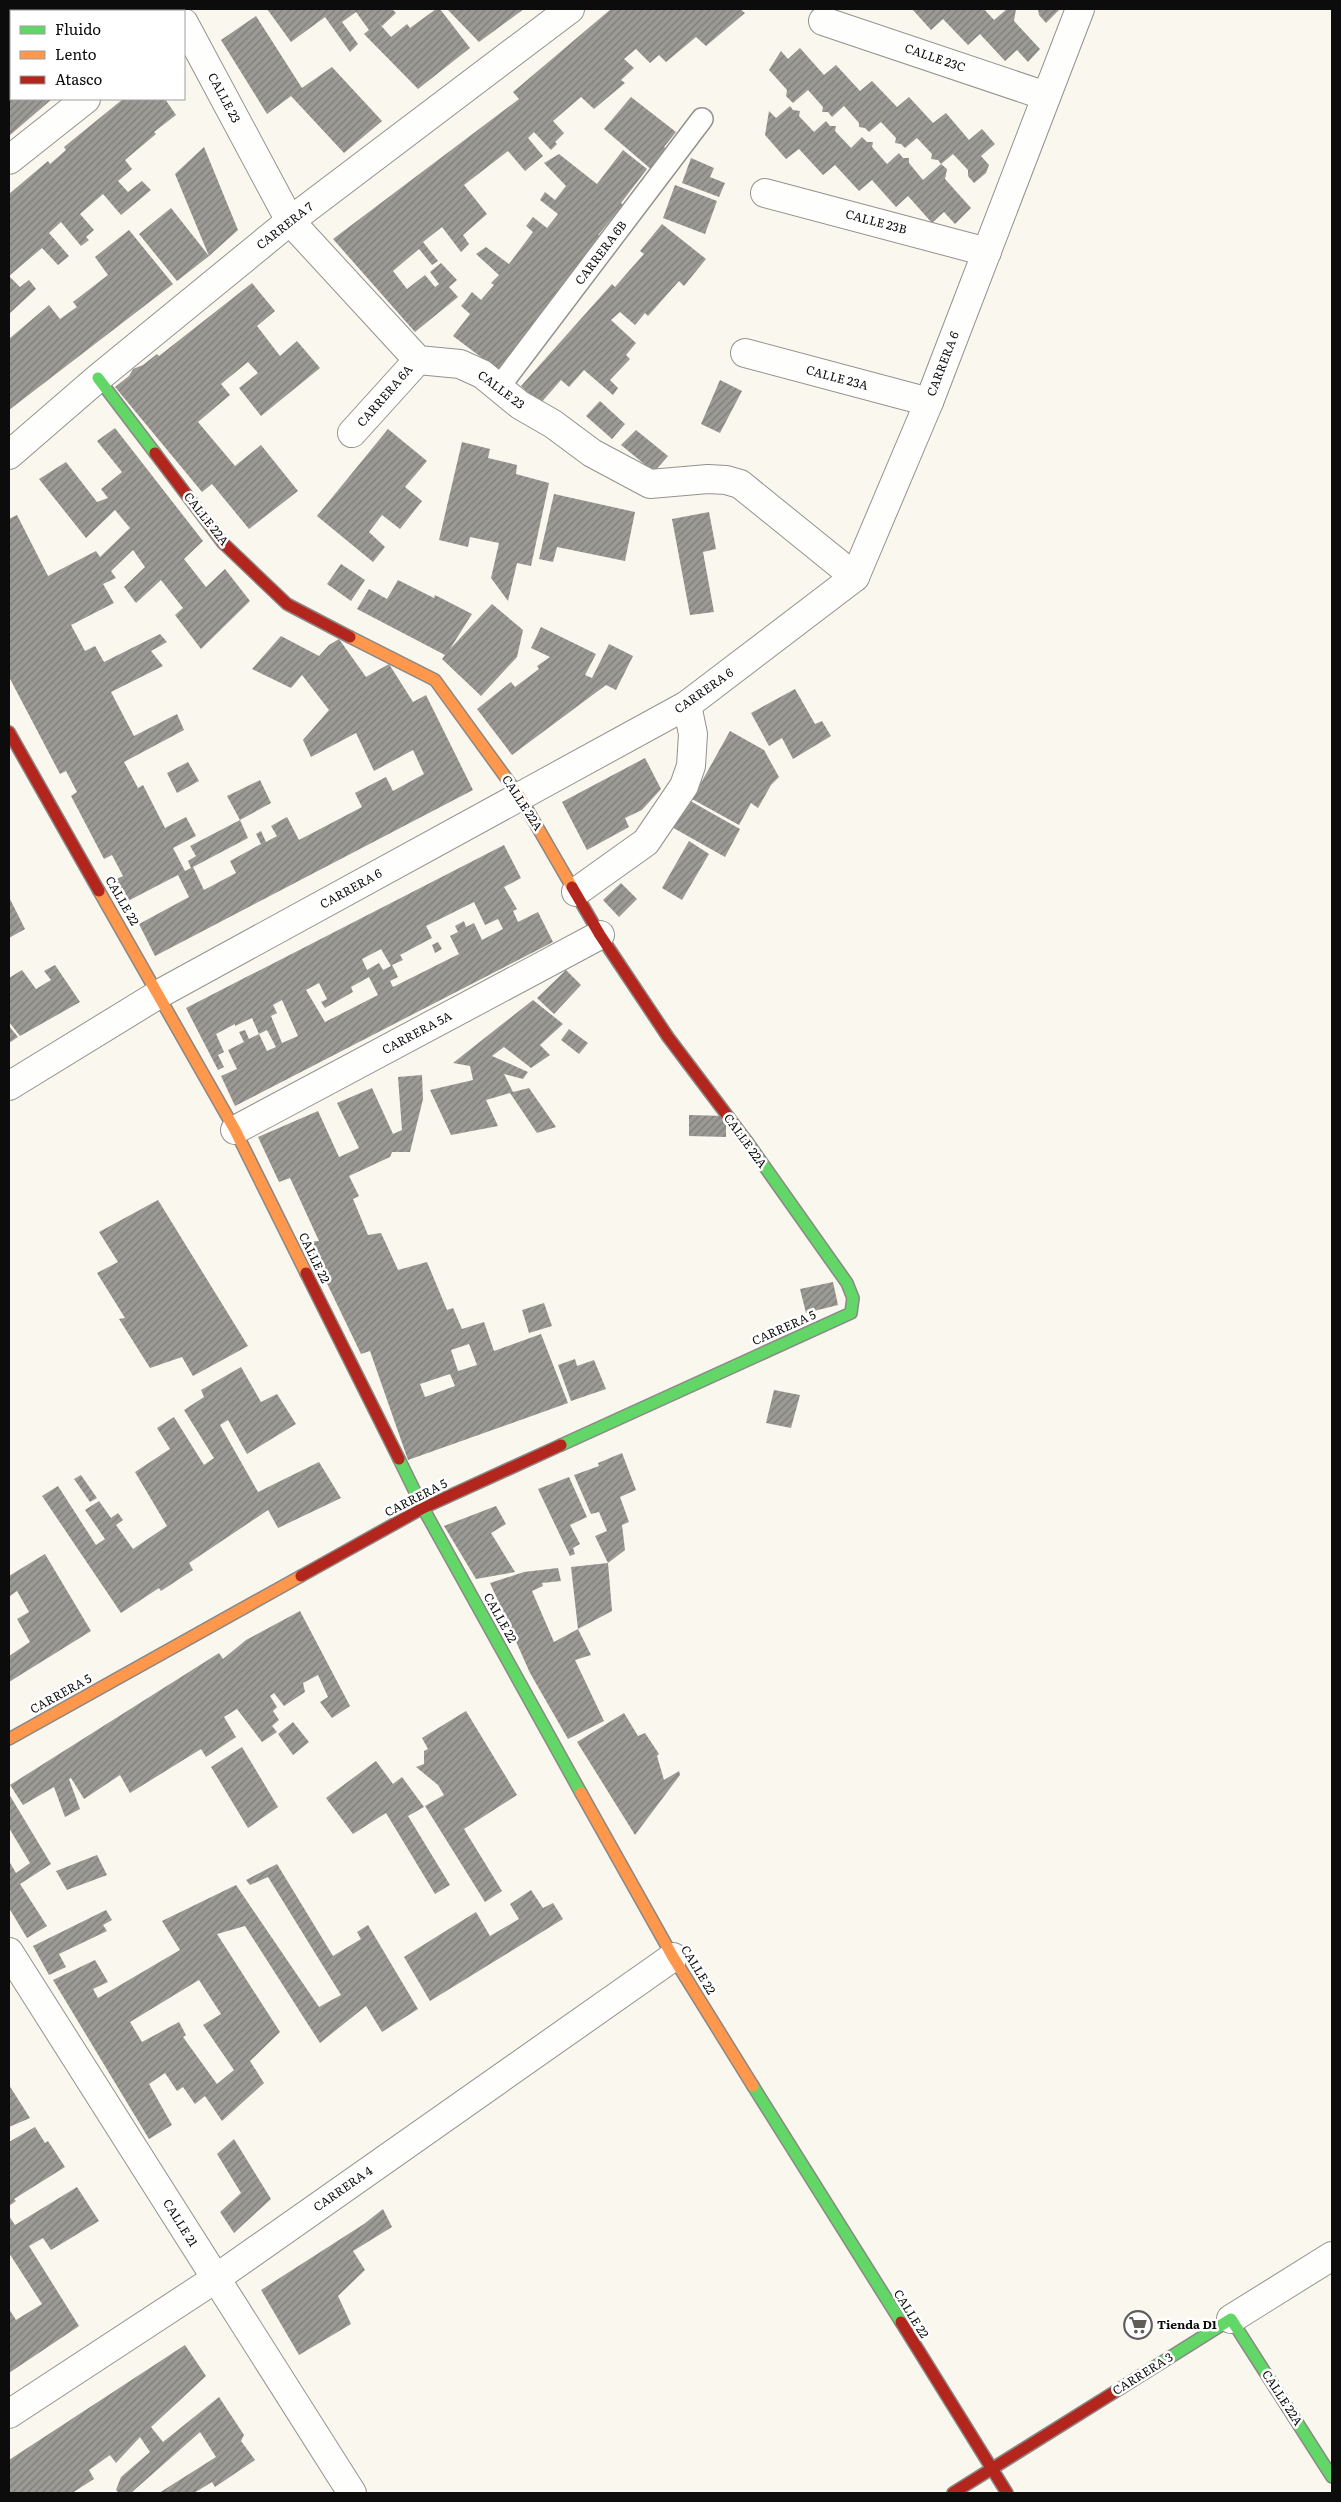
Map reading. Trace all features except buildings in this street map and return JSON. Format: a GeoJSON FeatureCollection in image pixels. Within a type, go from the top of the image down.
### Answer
{"type":"FeatureCollection","features":[{"type":"Feature","properties":{"kind":"street"},"geometry":{"type":"LineString","coordinates":[[185,21],[202,9]]}},
{"type":"Feature","properties":{"kind":"street","name":"CARRERA 7"},"geometry":{"type":"LineString","coordinates":[[9,455],[98,378],[290,221],[570,9]]}},
{"type":"Feature","properties":{"kind":"street","name":"CARRERA 6"},"geometry":{"type":"LineString","coordinates":[[9,1086],[159,994],[687,705],[855,577],[929,402],[1080,9]]}},
{"type":"Feature","properties":{"kind":"street","name":"CALLE 23C"},"geometry":{"type":"LineString","coordinates":[[823,21],[1046,96]]}},
{"type":"Feature","properties":{"kind":"street","name":"CALLE 23"},"geometry":{"type":"LineString","coordinates":[[185,24],[290,221],[418,360],[460,364],[482,374],[520,406],[553,424],[592,453],[650,484],[708,479],[726,480],[740,484],[855,577]]}},
{"type":"Feature","properties":{"kind":"street"},"geometry":{"type":"LineString","coordinates":[[9,160],[85,100]]}},
{"type":"Feature","properties":{"kind":"street","name":"CALLE 23B"},"geometry":{"type":"LineString","coordinates":[[765,193],[986,252]]}},
{"type":"Feature","properties":{"kind":"street","name":"CALLE 23A"},"geometry":{"type":"LineString","coordinates":[[745,354],[929,402]]}},
{"type":"Feature","properties":{"kind":"street","name":"CARRERA 6A"},"geometry":{"type":"LineString","coordinates":[[352,433],[418,360]]}},
{"type":"Feature","properties":{"kind":"street","name":"CALLE 22A"},"geometry":{"type":"LineString","coordinates":[[98,378],[223,543],[288,604],[435,680],[520,797],[600,935],[668,1037],[733,1122],[852,1291],[854,1302],[851,1313]]}},
{"type":"Feature","properties":{"kind":"street"},"geometry":{"type":"LineString","coordinates":[[576,892],[646,842],[684,786],[691,766],[693,734],[687,705]]}},
{"type":"Feature","properties":{"kind":"street","name":"CALLE 22"},"geometry":{"type":"LineString","coordinates":[[9,732],[235,1130],[423,1508],[673,1957],[1007,2493]]}},
{"type":"Feature","properties":{"kind":"street","name":"CARRERA 5A"},"geometry":{"type":"LineString","coordinates":[[235,1130],[600,935]]}},
{"type":"Feature","properties":{"kind":"street","name":"CARRERA 5"},"geometry":{"type":"LineString","coordinates":[[9,1739],[423,1508],[851,1313]]}},
{"type":"Feature","properties":{"kind":"street","name":"CALLE 21"},"geometry":{"type":"LineString","coordinates":[[9,1952],[352,2493]]}},
{"type":"Feature","properties":{"kind":"street","name":"CARRERA 4"},"geometry":{"type":"LineString","coordinates":[[9,2414],[215,2279],[673,1957]]}},
{"type":"Feature","properties":{"kind":"street","name":"CARRERA 3"},"geometry":{"type":"LineString","coordinates":[[953,2493],[1332,2256]]}},
{"type":"Feature","properties":{"kind":"street","name":"CALLE 22A"},"geometry":{"type":"LineString","coordinates":[[1231,2319],[1332,2477]]}},
{"type":"Feature","properties":{"kind":"lane","name":"CARRERA 6B"},"geometry":{"type":"LineString","coordinates":[[499,387],[702,119]]}},
{"type":"Feature","properties":{"kind":"traffic: fast"},"geometry":{"type":"LineString","coordinates":[[98,378],[155,453]]}},
{"type":"Feature","properties":{"kind":"traffic: fast"},"geometry":{"type":"LineString","coordinates":[[561,1445],[851,1313],[853,1298],[847,1283],[748,1143]]}},
{"type":"Feature","properties":{"kind":"traffic: fast"},"geometry":{"type":"LineString","coordinates":[[399,1459],[423,1508],[581,1793]]}},
{"type":"Feature","properties":{"kind":"traffic: fast"},"geometry":{"type":"LineString","coordinates":[[753,2086],[901,2322]]}},
{"type":"Feature","properties":{"kind":"traffic: fast"},"geometry":{"type":"LineString","coordinates":[[1121,2388],[1231,2319],[1332,2477]]}},
{"type":"Feature","properties":{"kind":"traffic: slow"},"geometry":{"type":"LineString","coordinates":[[350,637],[435,680],[520,797],[572,887]]}},
{"type":"Feature","properties":{"kind":"traffic: slow"},"geometry":{"type":"LineString","coordinates":[[99,891],[235,1130],[306,1273]]}},
{"type":"Feature","properties":{"kind":"traffic: slow"},"geometry":{"type":"LineString","coordinates":[[9,1739],[301,1576]]}},
{"type":"Feature","properties":{"kind":"traffic: slow"},"geometry":{"type":"LineString","coordinates":[[581,1793],[673,1957],[753,2086]]}},
{"type":"Feature","properties":{"kind":"traffic: jam"},"geometry":{"type":"LineString","coordinates":[[155,453],[223,543],[287,604],[350,637]]}},
{"type":"Feature","properties":{"kind":"traffic: jam"},"geometry":{"type":"LineString","coordinates":[[9,732],[99,891]]}},
{"type":"Feature","properties":{"kind":"traffic: jam"},"geometry":{"type":"LineString","coordinates":[[572,887],[600,935],[668,1037],[748,1143]]}},
{"type":"Feature","properties":{"kind":"traffic: jam"},"geometry":{"type":"LineString","coordinates":[[306,1273],[399,1459]]}},
{"type":"Feature","properties":{"kind":"traffic: jam"},"geometry":{"type":"LineString","coordinates":[[301,1576],[423,1508],[561,1445]]}},
{"type":"Feature","properties":{"kind":"traffic: jam"},"geometry":{"type":"LineString","coordinates":[[901,2322],[1007,2493]]}},
{"type":"Feature","properties":{"kind":"traffic: jam"},"geometry":{"type":"LineString","coordinates":[[953,2493],[1121,2388]]}},
{"type":"Feature","properties":{"kind":"place","name":"Tienda D1"},"geometry":{"type":"Point","coordinates":[1138,2325]}}]}
